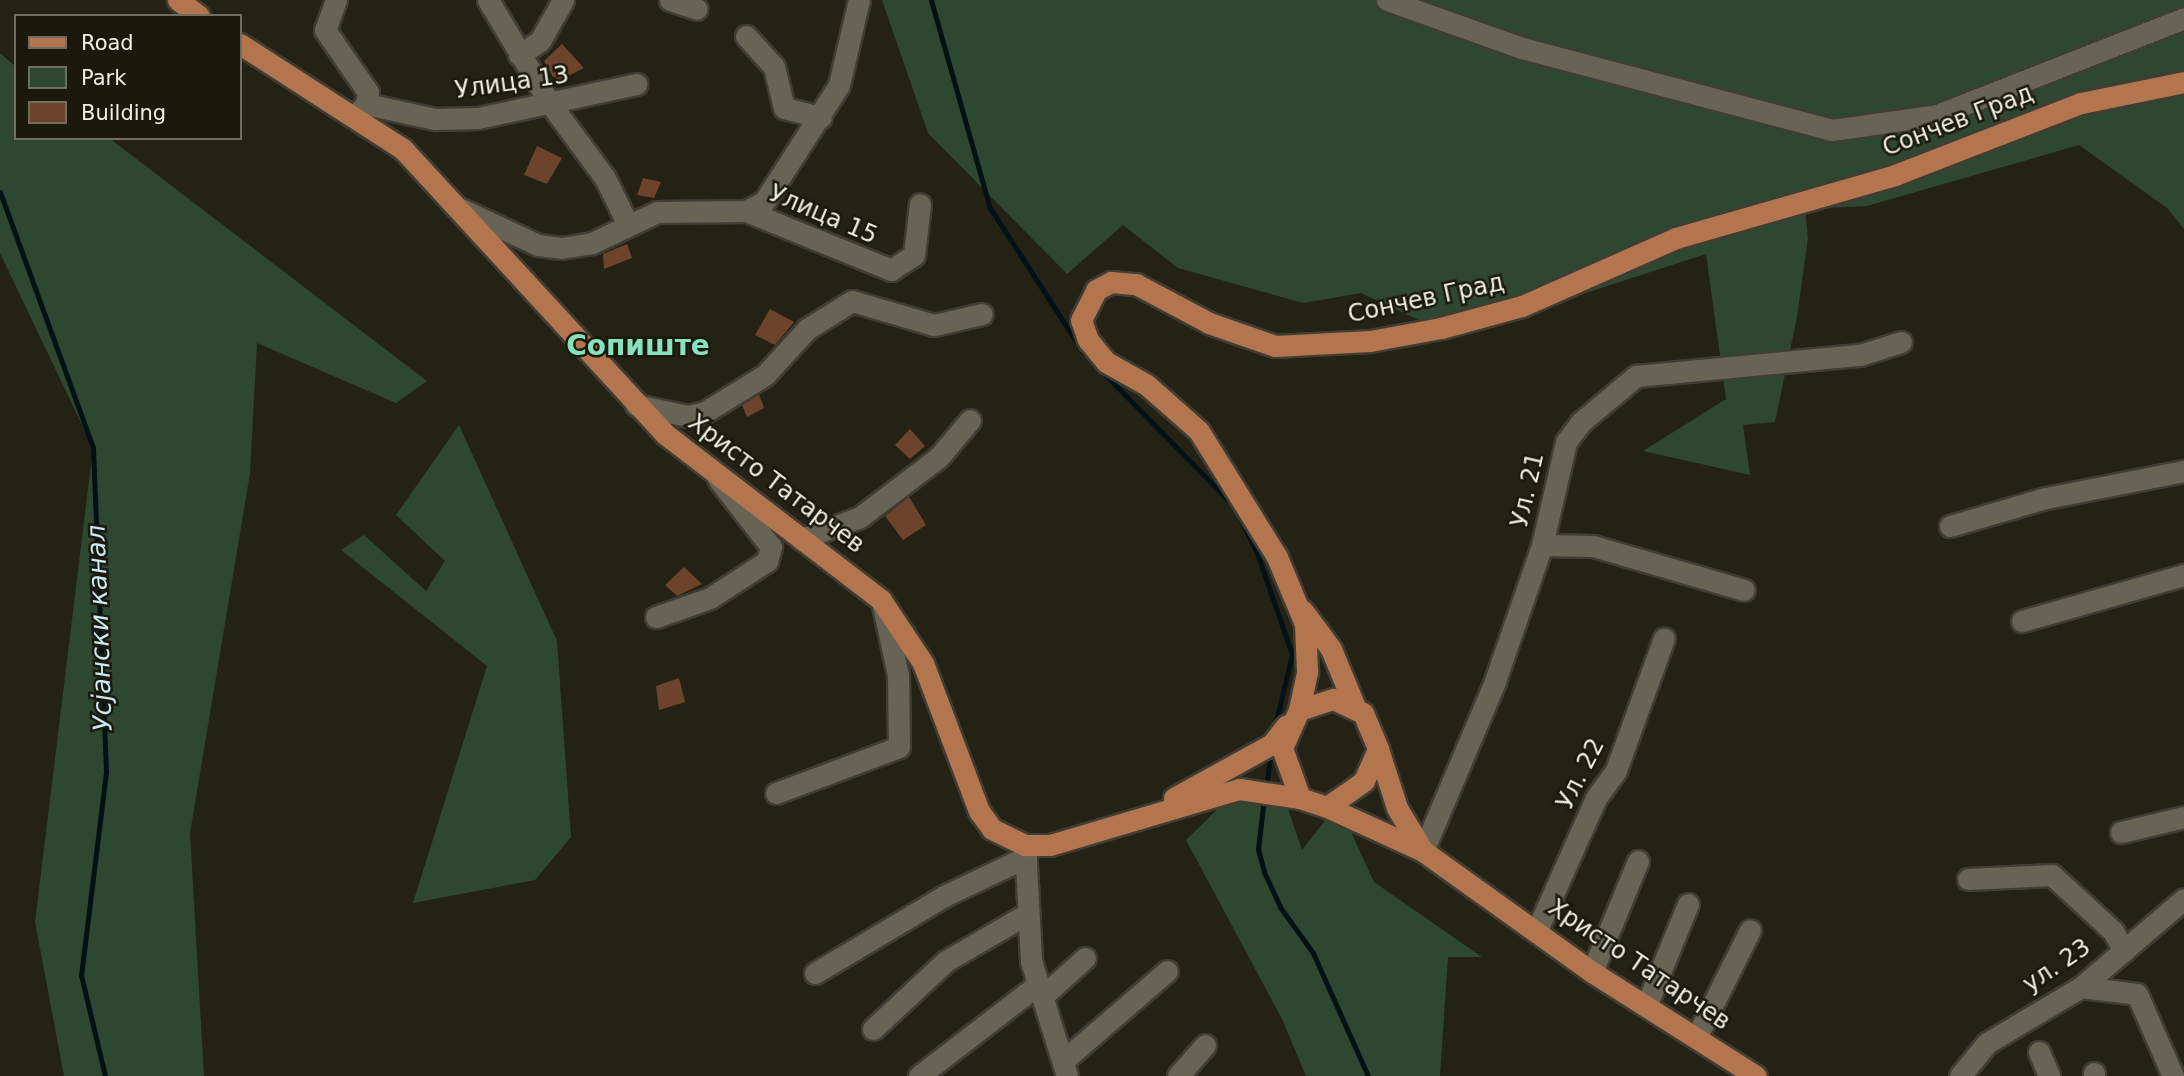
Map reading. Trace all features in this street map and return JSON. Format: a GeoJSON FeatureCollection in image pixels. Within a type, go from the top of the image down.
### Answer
{"type":"FeatureCollection","features":[{"type":"Feature","properties":{"kind":"main road"},"geometry":{"type":"LineString","coordinates":[[178,0],[196,14]]}},
{"type":"Feature","properties":{"kind":"main road","name":"Христо Татарчев"},"geometry":{"type":"LineString","coordinates":[[242,45],[362,109],[461,209],[636,405],[718,479],[881,600],[923,663],[979,810],[992,829],[1026,851]]}},
{"type":"Feature","properties":{"kind":"main road","name":"Сончев Град"},"geometry":{"type":"LineString","coordinates":[[1296,603],[1278,557],[1199,431],[1147,385],[1106,362],[1087,340],[1082,320],[1096,290],[1111,282],[1136,284],[1209,323],[1275,346],[1358,342],[1441,328],[1522,306],[1676,238],[1895,175],[2071,106],[2184,82]]}},
{"type":"Feature","properties":{"kind":"main road"},"geometry":{"type":"LineString","coordinates":[[1026,851],[1081,838],[1148,813],[1239,789],[1300,798],[1327,807],[1364,781],[1378,749],[1374,729],[1356,707],[1331,649],[1296,603]]}},
{"type":"Feature","properties":{"kind":"main road"},"geometry":{"type":"LineString","coordinates":[[1296,603],[1307,645],[1294,716],[1282,748],[1300,798]]}},
{"type":"Feature","properties":{"kind":"main road"},"geometry":{"type":"LineString","coordinates":[[1148,813],[1259,752],[1294,716],[1333,699],[1356,707]]}},
{"type":"Feature","properties":{"kind":"main road","name":"Христо Татарчев"},"geometry":{"type":"LineString","coordinates":[[1378,749],[1397,808],[1423,851]]}},
{"type":"Feature","properties":{"kind":"main road","name":"Христо Татарчев"},"geometry":{"type":"LineString","coordinates":[[1327,807],[1423,851],[1537,930],[1592,972],[1698,1034],[1756,1076]]}},
{"type":"Feature","properties":{"kind":"street"},"geometry":{"type":"LineString","coordinates":[[336,0],[325,30],[368,92],[362,109]]}},
{"type":"Feature","properties":{"kind":"street"},"geometry":{"type":"LineString","coordinates":[[488,0],[549,102],[605,178],[627,223]]}},
{"type":"Feature","properties":{"kind":"street"},"geometry":{"type":"LineString","coordinates":[[519,55],[540,41],[563,0]]}},
{"type":"Feature","properties":{"kind":"street"},"geometry":{"type":"LineString","coordinates":[[670,0],[697,9]]}},
{"type":"Feature","properties":{"kind":"street"},"geometry":{"type":"LineString","coordinates":[[746,211],[764,202],[821,117],[839,85],[859,0]]}},
{"type":"Feature","properties":{"kind":"street"},"geometry":{"type":"LineString","coordinates":[[1387,0],[1521,48],[1832,130],[1937,115],[2184,18]]}},
{"type":"Feature","properties":{"kind":"street"},"geometry":{"type":"LineString","coordinates":[[746,36],[774,67],[784,108],[821,117]]}},
{"type":"Feature","properties":{"kind":"street","name":"Улица 13"},"geometry":{"type":"LineString","coordinates":[[362,109],[435,119],[478,118],[549,102],[603,96],[636,84]]}},
{"type":"Feature","properties":{"kind":"street","name":"Улица 15"},"geometry":{"type":"LineString","coordinates":[[461,209],[538,245],[561,248],[592,243],[627,223],[657,212],[746,211],[891,270],[914,254],[920,204]]}},
{"type":"Feature","properties":{"kind":"street"},"geometry":{"type":"LineString","coordinates":[[636,405],[688,416],[705,412],[765,375],[807,329],[852,301],[934,325],[982,314]]}},
{"type":"Feature","properties":{"kind":"street","name":"Ул. 21"},"geometry":{"type":"LineString","coordinates":[[1423,851],[1461,769],[1542,545],[1566,442],[1636,376],[1860,355],[1901,342]]}},
{"type":"Feature","properties":{"kind":"street"},"geometry":{"type":"LineString","coordinates":[[801,539],[860,517],[939,457],[970,420]]}},
{"type":"Feature","properties":{"kind":"street"},"geometry":{"type":"LineString","coordinates":[[1950,526],[2046,498],[2184,471]]}},
{"type":"Feature","properties":{"kind":"street"},"geometry":{"type":"LineString","coordinates":[[656,617],[710,598],[767,561],[771,547],[718,479]]}},
{"type":"Feature","properties":{"kind":"street"},"geometry":{"type":"LineString","coordinates":[[1542,545],[1593,545],[1744,590]]}},
{"type":"Feature","properties":{"kind":"street"},"geometry":{"type":"LineString","coordinates":[[2022,621],[2184,575]]}},
{"type":"Feature","properties":{"kind":"street"},"geometry":{"type":"LineString","coordinates":[[776,793],[899,747],[898,675],[881,600]]}},
{"type":"Feature","properties":{"kind":"street","name":"Ул. 22"},"geometry":{"type":"LineString","coordinates":[[1537,930],[1597,798],[1616,770],[1664,638]]}},
{"type":"Feature","properties":{"kind":"street"},"geometry":{"type":"LineString","coordinates":[[2121,832],[2184,817]]}},
{"type":"Feature","properties":{"kind":"street"},"geometry":{"type":"LineString","coordinates":[[815,974],[944,896],[1026,851],[1025,915],[1039,991],[1065,1068],[1167,971]]}},
{"type":"Feature","properties":{"kind":"street"},"geometry":{"type":"LineString","coordinates":[[1592,972],[1638,861]]}},
{"type":"Feature","properties":{"kind":"street"},"geometry":{"type":"LineString","coordinates":[[1968,879],[2052,875],[2113,931],[2124,951]]}},
{"type":"Feature","properties":{"kind":"street"},"geometry":{"type":"LineString","coordinates":[[1647,1004],[1688,904]]}},
{"type":"Feature","properties":{"kind":"street","name":"ул. 23"},"geometry":{"type":"LineString","coordinates":[[1960,1076],[1987,1043],[2081,987],[2179,905]]}},
{"type":"Feature","properties":{"kind":"street"},"geometry":{"type":"LineString","coordinates":[[873,1029],[946,961],[1025,915]]}},
{"type":"Feature","properties":{"kind":"street"},"geometry":{"type":"LineString","coordinates":[[1698,1034],[1750,930]]}},
{"type":"Feature","properties":{"kind":"street"},"geometry":{"type":"LineString","coordinates":[[919,1076],[1085,958]]}},
{"type":"Feature","properties":{"kind":"street"},"geometry":{"type":"LineString","coordinates":[[2081,987],[2137,994],[2173,1076]]}},
{"type":"Feature","properties":{"kind":"street"},"geometry":{"type":"LineString","coordinates":[[1178,1076],[1205,1045]]}},
{"type":"Feature","properties":{"kind":"street"},"geometry":{"type":"LineString","coordinates":[[2039,1052],[2049,1076]]}},
{"type":"Feature","properties":{"kind":"green space"},"geometry":{"type":"Polygon","coordinates":[[[882,0],[2184,0],[2184,229],[2167,208],[2079,145],[1867,206],[1805,209],[1808,238],[1797,317],[1775,422],[1743,425],[1750,475],[1643,451],[1726,399],[1706,254],[1453,336],[1361,293],[1303,303],[1178,268],[1123,225],[1067,274],[928,133],[882,0]]]}},
{"type":"Feature","properties":{"kind":"green space"},"geometry":{"type":"Polygon","coordinates":[[[0,53],[14,65],[14,140],[112,140],[427,381],[396,403],[257,343],[250,473],[190,833],[204,1076],[64,1076],[35,922],[93,448],[0,253],[0,53]]]}},
{"type":"Feature","properties":{"kind":"green space"},"geometry":{"type":"Polygon","coordinates":[[[459,425],[557,641],[571,837],[535,880],[413,903],[487,666],[341,550],[364,535],[426,591],[445,561],[396,515],[459,425]]]}},
{"type":"Feature","properties":{"kind":"green space"},"geometry":{"type":"Polygon","coordinates":[[[1231,796],[1286,803],[1302,850],[1338,804],[1374,882],[1482,957],[1448,957],[1440,1076],[1306,1076],[1282,1019],[1186,840],[1231,796]]]}},
{"type":"Feature","properties":{"kind":"building"},"geometry":{"type":"Polygon","coordinates":[[[562,44],[584,68],[556,82],[544,61],[562,44]]]}},
{"type":"Feature","properties":{"kind":"building"},"geometry":{"type":"Polygon","coordinates":[[[537,146],[562,158],[547,184],[524,175],[537,146]]]}},
{"type":"Feature","properties":{"kind":"building"},"geometry":{"type":"Polygon","coordinates":[[[643,178],[661,182],[654,198],[637,195],[643,178]]]}},
{"type":"Feature","properties":{"kind":"building"},"geometry":{"type":"Polygon","coordinates":[[[627,244],[632,258],[604,269],[603,254],[627,244]]]}},
{"type":"Feature","properties":{"kind":"building"},"geometry":{"type":"Polygon","coordinates":[[[770,309],[794,322],[775,345],[755,335],[770,309]]]}},
{"type":"Feature","properties":{"kind":"building"},"geometry":{"type":"Polygon","coordinates":[[[759,394],[764,408],[747,417],[742,405],[759,394]]]}},
{"type":"Feature","properties":{"kind":"building"},"geometry":{"type":"Polygon","coordinates":[[[910,429],[925,446],[910,459],[895,445],[910,429]]]}},
{"type":"Feature","properties":{"kind":"building"},"geometry":{"type":"Polygon","coordinates":[[[909,497],[926,525],[903,540],[885,516],[909,497]]]}},
{"type":"Feature","properties":{"kind":"building"},"geometry":{"type":"Polygon","coordinates":[[[684,567],[702,584],[677,596],[665,585],[684,567]]]}},
{"type":"Feature","properties":{"kind":"building"},"geometry":{"type":"Polygon","coordinates":[[[679,678],[685,702],[659,710],[656,686],[679,678]]]}},
{"type":"Feature","properties":{"kind":"waterway"},"geometry":{"type":"LineString","coordinates":[[931,0],[990,208],[1083,352],[1234,506],[1257,553],[1292,654],[1274,730]]}},
{"type":"Feature","properties":{"kind":"waterway","name":"Усјански канал"},"geometry":{"type":"LineString","coordinates":[[0,192],[93,448],[106,772],[81,975],[105,1076]]}},
{"type":"Feature","properties":{"kind":"waterway"},"geometry":{"type":"LineString","coordinates":[[1266,789],[1271,750]]}},
{"type":"Feature","properties":{"kind":"waterway"},"geometry":{"type":"LineString","coordinates":[[1264,798],[1258,849],[1264,872],[1280,907],[1313,953],[1368,1076]]}},
{"type":"Feature","properties":{"kind":"district","name":"Сопиште"},"geometry":{"type":"Point","coordinates":[638,346]}}]}
